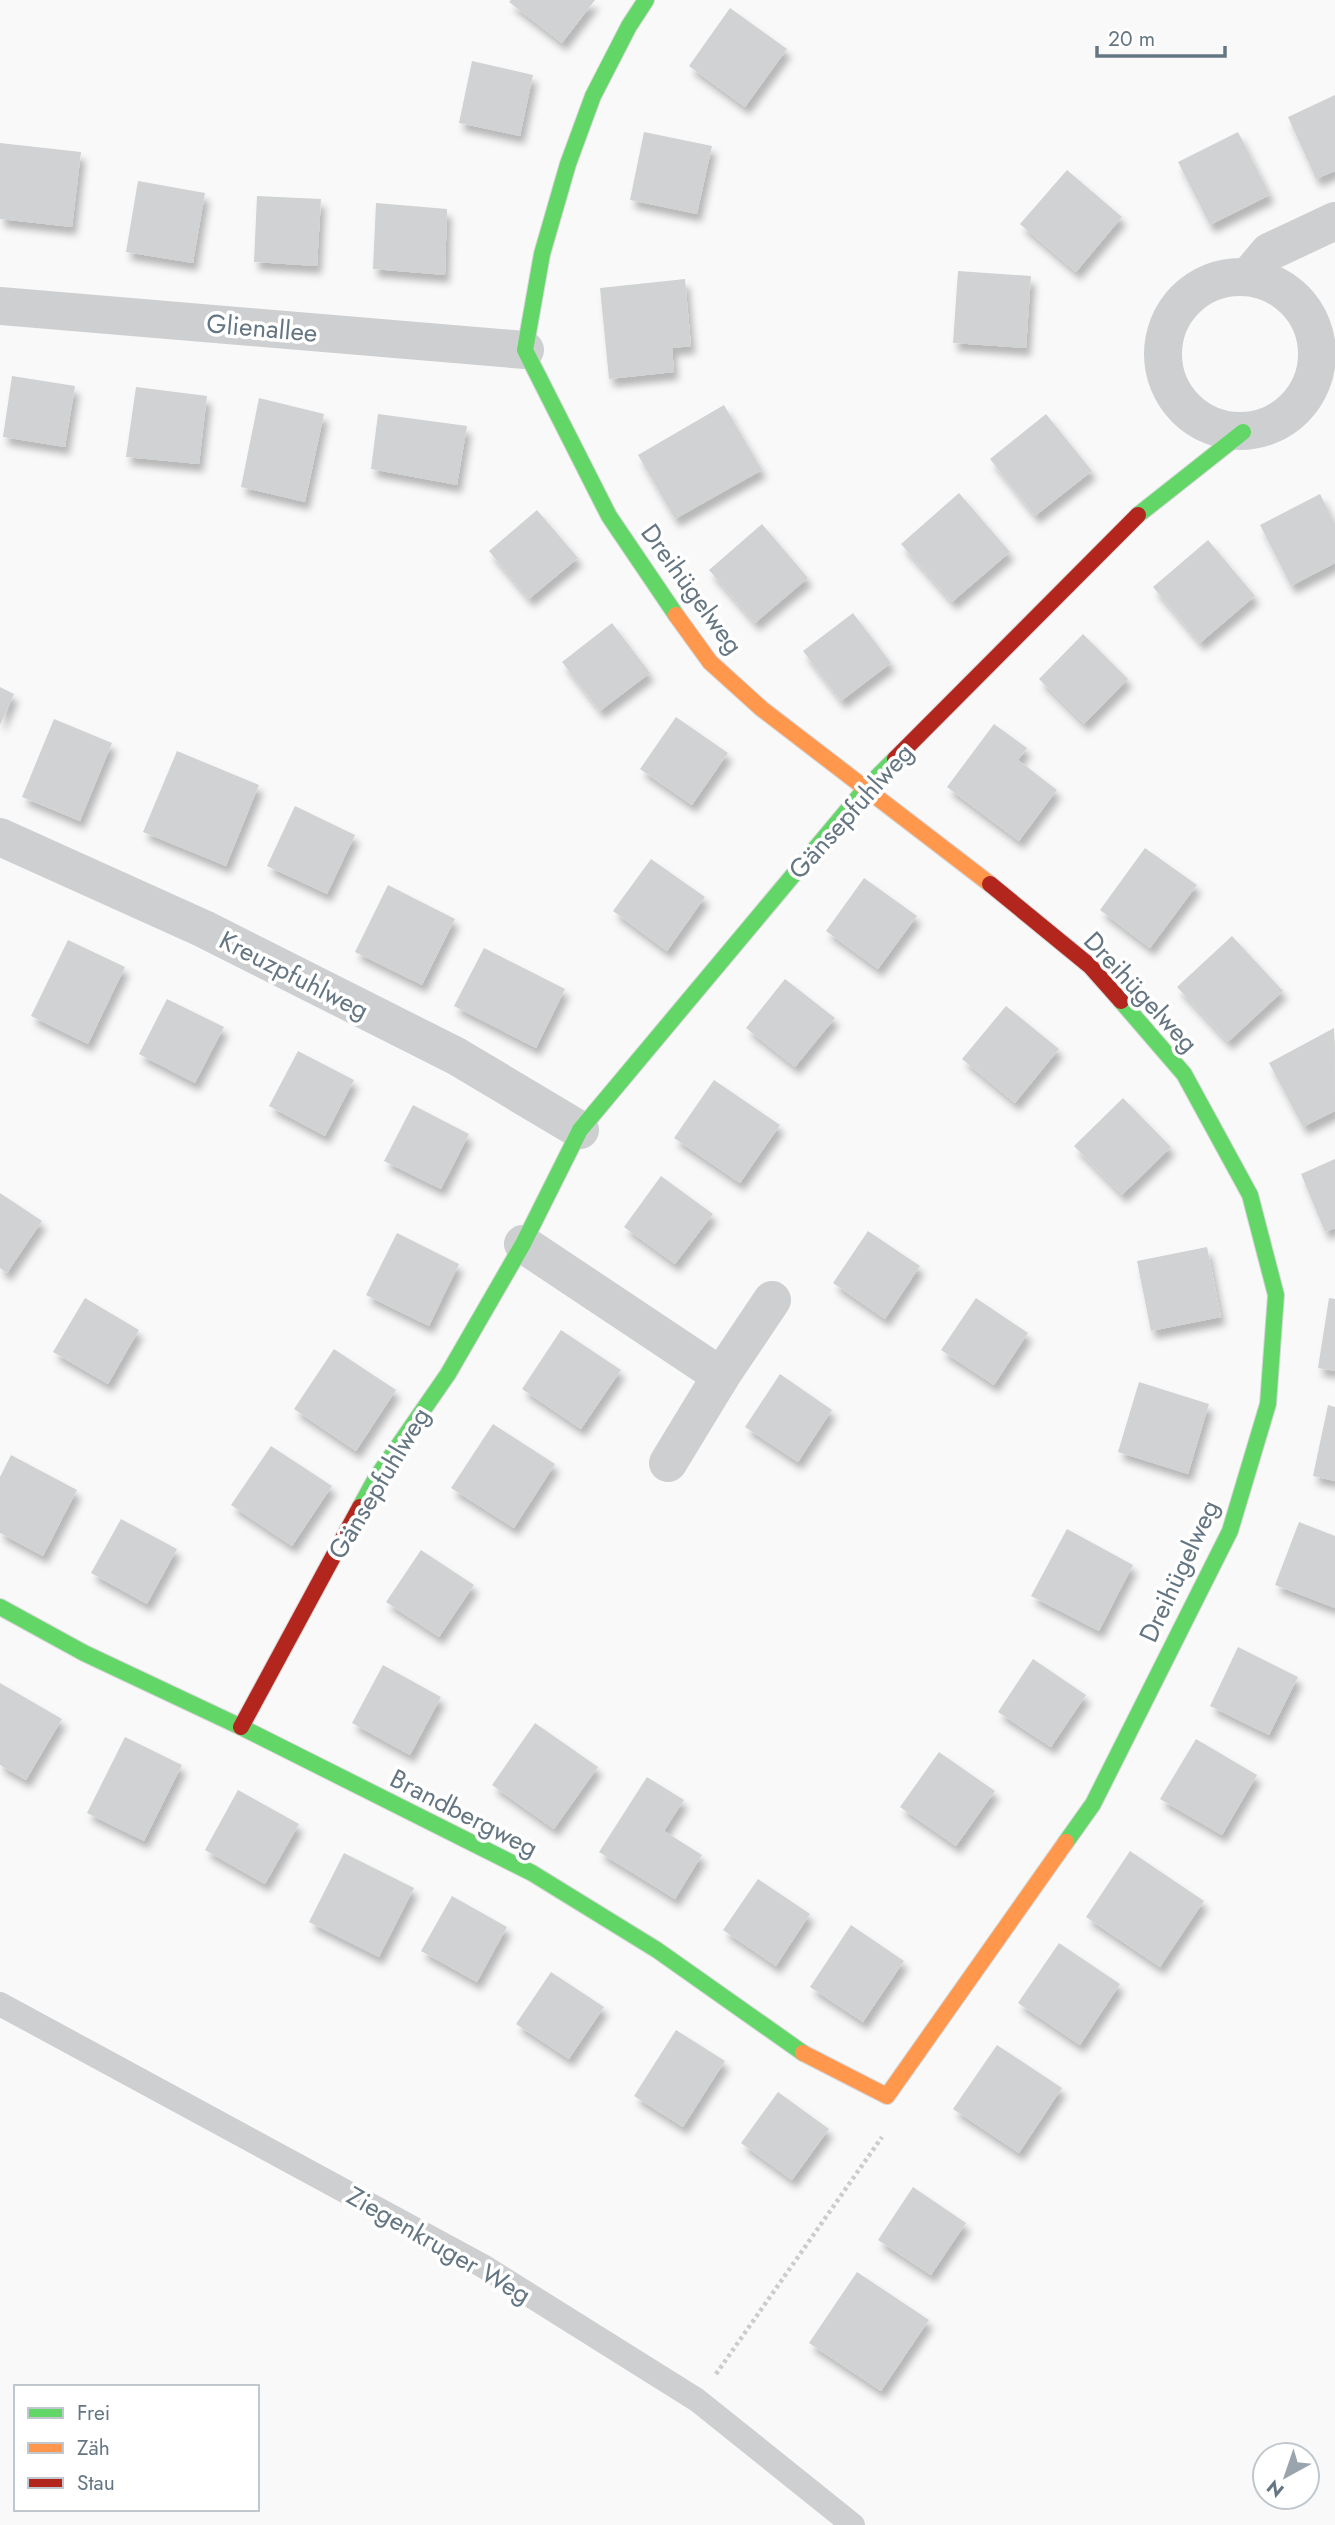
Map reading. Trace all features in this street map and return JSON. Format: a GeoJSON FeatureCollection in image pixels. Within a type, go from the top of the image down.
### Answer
{"type":"FeatureCollection","features":[{"type":"Feature","properties":{"kind":"street"},"geometry":{"type":"LineString","coordinates":[[525,350],[542,254],[568,164],[593,96],[629,26],[646,0]]}},
{"type":"Feature","properties":{"kind":"street"},"geometry":{"type":"LineString","coordinates":[[1248,277],[1269,252],[1335,221]]}},
{"type":"Feature","properties":{"kind":"street","name":"Gänsepfuhlweg"},"geometry":{"type":"LineString","coordinates":[[1228,276],[1248,277],[1280,287],[1299,303],[1313,324],[1318,348],[1316,373],[1306,396],[1289,415],[1267,427],[1242,432],[1218,428],[1195,417],[1177,399],[1165,375],[1162,349],[1168,323],[1183,300],[1204,285],[1228,276]]}},
{"type":"Feature","properties":{"kind":"street","name":"Glienallee"},"geometry":{"type":"LineString","coordinates":[[0,306],[525,350]]}},
{"type":"Feature","properties":{"kind":"street","name":"Dreihügelweg"},"geometry":{"type":"LineString","coordinates":[[525,350],[609,516],[710,662],[762,709],[987,882],[1090,967],[1184,1074],[1250,1195],[1276,1294],[1268,1404],[1230,1531],[1093,1804],[887,2095]]}},
{"type":"Feature","properties":{"kind":"street","name":"Gänsepfuhlweg"},"geometry":{"type":"LineString","coordinates":[[241,1727],[376,1478],[447,1374],[523,1244],[580,1130],[866,788],[1146,508],[1242,432]]}},
{"type":"Feature","properties":{"kind":"street","name":"Kreuzpfuhlweg"},"geometry":{"type":"LineString","coordinates":[[0,837],[204,929],[444,1050],[580,1130]]}},
{"type":"Feature","properties":{"kind":"street"},"geometry":{"type":"LineString","coordinates":[[523,1244],[721,1376]]}},
{"type":"Feature","properties":{"kind":"street"},"geometry":{"type":"LineString","coordinates":[[668,1463],[721,1376],[772,1300]]}},
{"type":"Feature","properties":{"kind":"street","name":"Brandbergweg"},"geometry":{"type":"LineString","coordinates":[[0,1607],[84,1653],[241,1727],[532,1873],[657,1950],[809,2057],[887,2095]]}},
{"type":"Feature","properties":{"kind":"lane","name":"Ziegenkruger Weg"},"geometry":{"type":"LineString","coordinates":[[0,2004],[483,2266],[697,2400],[853,2525]]}},
{"type":"Feature","properties":{"kind":"path"},"geometry":{"type":"LineString","coordinates":[[697,2400],[885,2133],[887,2095]]}},
{"type":"Feature","properties":{"kind":"building"},"geometry":{"type":"Polygon","coordinates":[[[595,0],[562,43],[509,2],[595,0]]]}},
{"type":"Feature","properties":{"kind":"building"},"geometry":{"type":"Polygon","coordinates":[[[730,8],[787,49],[745,107],[689,66],[730,8]]]}},
{"type":"Feature","properties":{"kind":"building"},"geometry":{"type":"Polygon","coordinates":[[[472,61],[533,75],[520,136],[459,123],[472,61]]]}},
{"type":"Feature","properties":{"kind":"building"},"geometry":{"type":"Polygon","coordinates":[[[1335,95],[1335,171],[1316,179],[1288,117],[1335,95]]]}},
{"type":"Feature","properties":{"kind":"building"},"geometry":{"type":"Polygon","coordinates":[[[644,132],[712,146],[697,214],[630,200],[644,132]]]}},
{"type":"Feature","properties":{"kind":"building"},"geometry":{"type":"Polygon","coordinates":[[[1238,132],[1270,195],[1210,225],[1178,162],[1238,132]]]}},
{"type":"Feature","properties":{"kind":"building"},"geometry":{"type":"Polygon","coordinates":[[[0,143],[81,152],[72,227],[0,219],[0,143]]]}},
{"type":"Feature","properties":{"kind":"building"},"geometry":{"type":"Polygon","coordinates":[[[1067,170],[1122,217],[1076,272],[1020,224],[1067,170]]]}},
{"type":"Feature","properties":{"kind":"building"},"geometry":{"type":"Polygon","coordinates":[[[138,181],[205,193],[193,263],[126,252],[138,181]]]}},
{"type":"Feature","properties":{"kind":"building"},"geometry":{"type":"Polygon","coordinates":[[[257,196],[321,199],[317,266],[254,262],[257,196]]]}},
{"type":"Feature","properties":{"kind":"building"},"geometry":{"type":"Polygon","coordinates":[[[376,203],[447,209],[445,275],[373,269],[376,203]]]}},
{"type":"Feature","properties":{"kind":"building"},"geometry":{"type":"Polygon","coordinates":[[[958,271],[1031,276],[1026,348],[953,343],[958,271]]]}},
{"type":"Feature","properties":{"kind":"building"},"geometry":{"type":"Polygon","coordinates":[[[685,279],[691,346],[672,348],[674,372],[609,379],[600,288],[685,279]]]}},
{"type":"Feature","properties":{"kind":"building"},"geometry":{"type":"Polygon","coordinates":[[[12,376],[75,386],[65,447],[3,437],[12,376]]]}},
{"type":"Feature","properties":{"kind":"building"},"geometry":{"type":"Polygon","coordinates":[[[136,387],[207,396],[199,464],[126,457],[136,387]]]}},
{"type":"Feature","properties":{"kind":"building"},"geometry":{"type":"Polygon","coordinates":[[[259,398],[324,414],[305,502],[241,487],[259,398]]]}},
{"type":"Feature","properties":{"kind":"building"},"geometry":{"type":"Polygon","coordinates":[[[724,405],[762,470],[675,519],[638,455],[724,405]]]}},
{"type":"Feature","properties":{"kind":"building"},"geometry":{"type":"Polygon","coordinates":[[[378,414],[467,426],[457,485],[371,469],[378,414]]]}},
{"type":"Feature","properties":{"kind":"building"},"geometry":{"type":"Polygon","coordinates":[[[1046,414],[1092,471],[1035,516],[990,459],[1046,414]]]}},
{"type":"Feature","properties":{"kind":"building"},"geometry":{"type":"Polygon","coordinates":[[[959,493],[1010,552],[952,602],[901,544],[959,493]]]}},
{"type":"Feature","properties":{"kind":"building"},"geometry":{"type":"Polygon","coordinates":[[[1320,494],[1335,524],[1335,563],[1291,586],[1260,525],[1320,494]]]}},
{"type":"Feature","properties":{"kind":"building"},"geometry":{"type":"Polygon","coordinates":[[[537,510],[578,558],[529,599],[489,551],[537,510]]]}},
{"type":"Feature","properties":{"kind":"building"},"geometry":{"type":"Polygon","coordinates":[[[762,524],[808,578],[755,623],[709,570],[762,524]]]}},
{"type":"Feature","properties":{"kind":"building"},"geometry":{"type":"Polygon","coordinates":[[[1208,540],[1255,596],[1200,643],[1153,587],[1208,540]]]}},
{"type":"Feature","properties":{"kind":"building"},"geometry":{"type":"Polygon","coordinates":[[[853,613],[891,663],[841,701],[803,651],[853,613]]]}},
{"type":"Feature","properties":{"kind":"building"},"geometry":{"type":"Polygon","coordinates":[[[612,623],[650,673],[600,711],[562,662],[612,623]]]}},
{"type":"Feature","properties":{"kind":"building"},"geometry":{"type":"Polygon","coordinates":[[[1083,634],[1128,679],[1084,724],[1039,679],[1083,634]]]}},
{"type":"Feature","properties":{"kind":"building"},"geometry":{"type":"Polygon","coordinates":[[[0,687],[14,694],[0,725],[0,687]]]}},
{"type":"Feature","properties":{"kind":"building"},"geometry":{"type":"Polygon","coordinates":[[[676,717],[728,753],[692,805],[640,769],[676,717]]]}},
{"type":"Feature","properties":{"kind":"building"},"geometry":{"type":"Polygon","coordinates":[[[54,719],[112,743],[80,821],[22,797],[54,719]]]}},
{"type":"Feature","properties":{"kind":"building"},"geometry":{"type":"Polygon","coordinates":[[[994,724],[1027,748],[1018,760],[1057,790],[1019,841],[947,787],[994,724]]]}},
{"type":"Feature","properties":{"kind":"building"},"geometry":{"type":"Polygon","coordinates":[[[177,751],[259,785],[226,866],[143,832],[177,751]]]}},
{"type":"Feature","properties":{"kind":"building"},"geometry":{"type":"Polygon","coordinates":[[[295,806],[355,835],[327,894],[267,866],[295,806]]]}},
{"type":"Feature","properties":{"kind":"building"},"geometry":{"type":"Polygon","coordinates":[[[1145,848],[1197,885],[1150,948],[1100,910],[1145,848]]]}},
{"type":"Feature","properties":{"kind":"building"},"geometry":{"type":"Polygon","coordinates":[[[651,859],[705,897],[667,951],[613,911],[651,859]]]}},
{"type":"Feature","properties":{"kind":"building"},"geometry":{"type":"Polygon","coordinates":[[[864,878],[917,916],[878,969],[826,931],[864,878]]]}},
{"type":"Feature","properties":{"kind":"building"},"geometry":{"type":"Polygon","coordinates":[[[388,885],[455,919],[422,985],[355,952],[388,885]]]}},
{"type":"Feature","properties":{"kind":"building"},"geometry":{"type":"Polygon","coordinates":[[[1232,936],[1283,991],[1228,1042],[1177,987],[1232,936]]]}},
{"type":"Feature","properties":{"kind":"building"},"geometry":{"type":"Polygon","coordinates":[[[68,940],[125,967],[88,1044],[31,1016],[68,940]]]}},
{"type":"Feature","properties":{"kind":"building"},"geometry":{"type":"Polygon","coordinates":[[[484,948],[565,989],[536,1048],[454,1006],[484,948]]]}},
{"type":"Feature","properties":{"kind":"building"},"geometry":{"type":"Polygon","coordinates":[[[785,979],[835,1018],[795,1067],[746,1028],[785,979]]]}},
{"type":"Feature","properties":{"kind":"building"},"geometry":{"type":"Polygon","coordinates":[[[167,999],[224,1027],[195,1083],[139,1054],[167,999]]]}},
{"type":"Feature","properties":{"kind":"building"},"geometry":{"type":"Polygon","coordinates":[[[1006,1006],[1059,1049],[1015,1103],[962,1059],[1006,1006]]]}},
{"type":"Feature","properties":{"kind":"building"},"geometry":{"type":"Polygon","coordinates":[[[1334,1028],[1335,1111],[1303,1127],[1269,1063],[1334,1028]]]}},
{"type":"Feature","properties":{"kind":"building"},"geometry":{"type":"Polygon","coordinates":[[[298,1051],[354,1080],[325,1136],[269,1106],[298,1051]]]}},
{"type":"Feature","properties":{"kind":"building"},"geometry":{"type":"Polygon","coordinates":[[[714,1080],[780,1125],[740,1183],[674,1138],[714,1080]]]}},
{"type":"Feature","properties":{"kind":"building"},"geometry":{"type":"Polygon","coordinates":[[[1123,1098],[1171,1147],[1122,1195],[1074,1146],[1123,1098]]]}},
{"type":"Feature","properties":{"kind":"building"},"geometry":{"type":"Polygon","coordinates":[[[413,1105],[469,1134],[441,1189],[384,1161],[413,1105]]]}},
{"type":"Feature","properties":{"kind":"building"},"geometry":{"type":"Polygon","coordinates":[[[1335,1159],[1335,1228],[1325,1232],[1301,1174],[1335,1159]]]}},
{"type":"Feature","properties":{"kind":"building"},"geometry":{"type":"Polygon","coordinates":[[[661,1176],[713,1214],[675,1264],[624,1227],[661,1176]]]}},
{"type":"Feature","properties":{"kind":"building"},"geometry":{"type":"Polygon","coordinates":[[[0,1193],[42,1221],[7,1273],[0,1268],[0,1193]]]}},
{"type":"Feature","properties":{"kind":"building"},"geometry":{"type":"Polygon","coordinates":[[[868,1231],[920,1266],[885,1319],[833,1283],[868,1231]]]}},
{"type":"Feature","properties":{"kind":"building"},"geometry":{"type":"Polygon","coordinates":[[[397,1233],[459,1264],[429,1326],[366,1295],[397,1233]]]}},
{"type":"Feature","properties":{"kind":"building"},"geometry":{"type":"Polygon","coordinates":[[[1207,1247],[1221,1317],[1151,1331],[1137,1261],[1207,1247]]]}},
{"type":"Feature","properties":{"kind":"building"},"geometry":{"type":"Polygon","coordinates":[[[85,1298],[139,1330],[108,1384],[53,1352],[85,1298]]]}},
{"type":"Feature","properties":{"kind":"building"},"geometry":{"type":"Polygon","coordinates":[[[976,1298],[1028,1333],[994,1385],[941,1350],[976,1298]]]}},
{"type":"Feature","properties":{"kind":"building"},"geometry":{"type":"Polygon","coordinates":[[[1329,1298],[1335,1299],[1335,1371],[1318,1368],[1329,1298]]]}},
{"type":"Feature","properties":{"kind":"building"},"geometry":{"type":"Polygon","coordinates":[[[561,1330],[621,1370],[581,1429],[522,1389],[561,1330]]]}},
{"type":"Feature","properties":{"kind":"building"},"geometry":{"type":"Polygon","coordinates":[[[334,1349],[396,1390],[356,1451],[294,1409],[334,1349]]]}},
{"type":"Feature","properties":{"kind":"building"},"geometry":{"type":"Polygon","coordinates":[[[780,1374],[832,1410],[798,1462],[745,1427],[780,1374]]]}},
{"type":"Feature","properties":{"kind":"building"},"geometry":{"type":"Polygon","coordinates":[[[1139,1382],[1209,1404],[1188,1474],[1118,1452],[1139,1382]]]}},
{"type":"Feature","properties":{"kind":"building"},"geometry":{"type":"Polygon","coordinates":[[[1328,1405],[1335,1407],[1335,1481],[1313,1476],[1328,1405]]]}},
{"type":"Feature","properties":{"kind":"building"},"geometry":{"type":"Polygon","coordinates":[[[493,1424],[555,1464],[514,1528],[451,1488],[493,1424]]]}},
{"type":"Feature","properties":{"kind":"building"},"geometry":{"type":"Polygon","coordinates":[[[271,1446],[332,1486],[292,1546],[231,1505],[271,1446]]]}},
{"type":"Feature","properties":{"kind":"building"},"geometry":{"type":"Polygon","coordinates":[[[11,1455],[77,1490],[43,1556],[0,1533],[0,1477],[11,1455]]]}},
{"type":"Feature","properties":{"kind":"building"},"geometry":{"type":"Polygon","coordinates":[[[121,1519],[177,1549],[147,1604],[91,1573],[121,1519]]]}},
{"type":"Feature","properties":{"kind":"building"},"geometry":{"type":"Polygon","coordinates":[[[1299,1522],[1335,1536],[1335,1608],[1275,1585],[1299,1522]]]}},
{"type":"Feature","properties":{"kind":"building"},"geometry":{"type":"Polygon","coordinates":[[[1067,1529],[1133,1565],[1099,1631],[1031,1596],[1067,1529]]]}},
{"type":"Feature","properties":{"kind":"building"},"geometry":{"type":"Polygon","coordinates":[[[421,1550],[474,1585],[439,1637],[386,1602],[421,1550]]]}},
{"type":"Feature","properties":{"kind":"building"},"geometry":{"type":"Polygon","coordinates":[[[1238,1647],[1298,1677],[1269,1735],[1210,1706],[1238,1647]]]}},
{"type":"Feature","properties":{"kind":"building"},"geometry":{"type":"Polygon","coordinates":[[[1033,1659],[1086,1695],[1051,1747],[998,1712],[1033,1659]]]}},
{"type":"Feature","properties":{"kind":"building"},"geometry":{"type":"Polygon","coordinates":[[[383,1665],[441,1697],[410,1755],[352,1723],[383,1665]]]}},
{"type":"Feature","properties":{"kind":"building"},"geometry":{"type":"Polygon","coordinates":[[[0,1683],[62,1719],[26,1780],[0,1765],[0,1683]]]}},
{"type":"Feature","properties":{"kind":"building"},"geometry":{"type":"Polygon","coordinates":[[[535,1723],[598,1767],[554,1829],[492,1785],[535,1723]]]}},
{"type":"Feature","properties":{"kind":"building"},"geometry":{"type":"Polygon","coordinates":[[[125,1737],[182,1765],[144,1841],[87,1813],[125,1737]]]}},
{"type":"Feature","properties":{"kind":"building"},"geometry":{"type":"Polygon","coordinates":[[[1196,1739],[1257,1775],[1222,1835],[1160,1799],[1196,1739]]]}},
{"type":"Feature","properties":{"kind":"building"},"geometry":{"type":"Polygon","coordinates":[[[939,1752],[995,1791],[956,1846],[900,1807],[939,1752]]]}},
{"type":"Feature","properties":{"kind":"building"},"geometry":{"type":"Polygon","coordinates":[[[647,1777],[684,1800],[664,1831],[702,1855],[675,1899],[599,1852],[647,1777]]]}},
{"type":"Feature","properties":{"kind":"building"},"geometry":{"type":"Polygon","coordinates":[[[238,1790],[299,1824],[265,1884],[205,1850],[238,1790]]]}},
{"type":"Feature","properties":{"kind":"building"},"geometry":{"type":"Polygon","coordinates":[[[1130,1851],[1204,1901],[1160,1967],[1086,1917],[1130,1851]]]}},
{"type":"Feature","properties":{"kind":"building"},"geometry":{"type":"Polygon","coordinates":[[[344,1853],[414,1888],[379,1957],[309,1922],[344,1853]]]}},
{"type":"Feature","properties":{"kind":"building"},"geometry":{"type":"Polygon","coordinates":[[[758,1879],[810,1914],[776,1966],[723,1930],[758,1879]]]}},
{"type":"Feature","properties":{"kind":"building"},"geometry":{"type":"Polygon","coordinates":[[[452,1896],[507,1927],[477,1982],[421,1951],[452,1896]]]}},
{"type":"Feature","properties":{"kind":"building"},"geometry":{"type":"Polygon","coordinates":[[[851,1925],[904,1961],[863,2022],[810,1987],[851,1925]]]}},
{"type":"Feature","properties":{"kind":"building"},"geometry":{"type":"Polygon","coordinates":[[[1059,1943],[1120,1984],[1080,2045],[1018,2003],[1059,1943]]]}},
{"type":"Feature","properties":{"kind":"building"},"geometry":{"type":"Polygon","coordinates":[[[551,1972],[604,2007],[569,2059],[516,2024],[551,1972]]]}},
{"type":"Feature","properties":{"kind":"building"},"geometry":{"type":"Polygon","coordinates":[[[676,2030],[725,2061],[683,2127],[634,2096],[676,2030]]]}},
{"type":"Feature","properties":{"kind":"building"},"geometry":{"type":"Polygon","coordinates":[[[997,2045],[1062,2088],[1019,2153],[953,2109],[997,2045]]]}},
{"type":"Feature","properties":{"kind":"building"},"geometry":{"type":"Polygon","coordinates":[[[778,2092],[829,2129],[792,2180],[741,2143],[778,2092]]]}},
{"type":"Feature","properties":{"kind":"building"},"geometry":{"type":"Polygon","coordinates":[[[913,2187],[966,2223],[931,2275],[878,2240],[913,2187]]]}},
{"type":"Feature","properties":{"kind":"building"},"geometry":{"type":"Polygon","coordinates":[[[857,2272],[929,2320],[881,2391],[809,2343],[857,2272]]]}},
{"type":"Feature","properties":{"kind":"traffic: fast"},"geometry":{"type":"LineString","coordinates":[[646,0],[629,26],[593,96],[568,164],[542,254],[525,350],[609,516],[676,615]]}},
{"type":"Feature","properties":{"kind":"traffic: fast"},"geometry":{"type":"LineString","coordinates":[[1138,515],[1243,432]]}},
{"type":"Feature","properties":{"kind":"traffic: fast"},"geometry":{"type":"LineString","coordinates":[[360,1507],[376,1478],[448,1374],[523,1244],[580,1130],[866,788],[895,759]]}},
{"type":"Feature","properties":{"kind":"traffic: fast"},"geometry":{"type":"LineString","coordinates":[[1066,1842],[1093,1804],[1230,1531],[1268,1404],[1276,1295],[1250,1195],[1184,1074],[1121,1001]]}},
{"type":"Feature","properties":{"kind":"traffic: fast"},"geometry":{"type":"LineString","coordinates":[[0,1607],[84,1653],[241,1727],[532,1873],[657,1950],[803,2053]]}},
{"type":"Feature","properties":{"kind":"traffic: slow"},"geometry":{"type":"LineString","coordinates":[[676,615],[710,662],[762,709],[990,884]]}},
{"type":"Feature","properties":{"kind":"traffic: slow"},"geometry":{"type":"LineString","coordinates":[[803,2053],[887,2096],[1066,1842]]}},
{"type":"Feature","properties":{"kind":"traffic: jam"},"geometry":{"type":"LineString","coordinates":[[895,759],[1138,515]]}},
{"type":"Feature","properties":{"kind":"traffic: jam"},"geometry":{"type":"LineString","coordinates":[[990,884],[1090,966],[1121,1001]]}},
{"type":"Feature","properties":{"kind":"traffic: jam"},"geometry":{"type":"LineString","coordinates":[[241,1727],[360,1507]]}}]}
